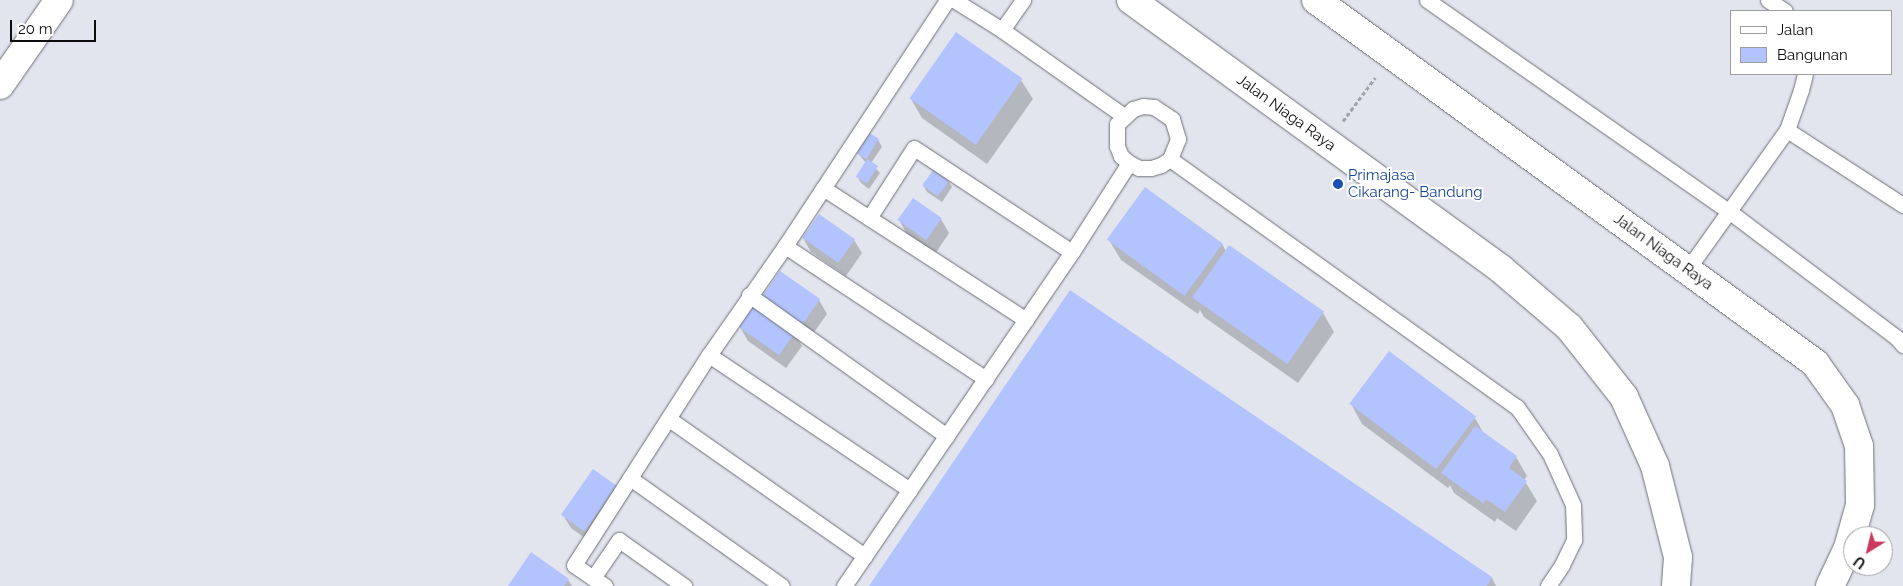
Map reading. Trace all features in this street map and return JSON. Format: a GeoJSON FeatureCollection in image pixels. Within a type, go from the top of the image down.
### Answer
{"type":"FeatureCollection","features":[{"type":"Feature","properties":{"kind":"main road"},"geometry":{"type":"LineString","coordinates":[[0,85],[59,0]]}},
{"type":"Feature","properties":{"kind":"main road","name":"Jalan Niaga Raya"},"geometry":{"type":"LineString","coordinates":[[1131,0],[1502,269],[1576,335],[1624,397],[1655,466],[1678,557],[1676,586]]}},
{"type":"Feature","properties":{"kind":"main road","name":"Jalan Niaga Raya"},"geometry":{"type":"LineString","coordinates":[[1316,0],[1815,363],[1845,405],[1859,446],[1860,505],[1848,548],[1830,586]]}},
{"type":"Feature","properties":{"kind":"lane"},"geometry":{"type":"LineString","coordinates":[[684,586],[619,540],[599,582],[574,565],[709,355],[749,295],[785,246],[947,0]]}},
{"type":"Feature","properties":{"kind":"lane"},"geometry":{"type":"LineString","coordinates":[[954,0],[1002,30],[1124,116]]}},
{"type":"Feature","properties":{"kind":"lane"},"geometry":{"type":"LineString","coordinates":[[1002,30],[1023,0]]}},
{"type":"Feature","properties":{"kind":"lane"},"geometry":{"type":"LineString","coordinates":[[1427,0],[1730,212],[1896,336],[1903,345]]}},
{"type":"Feature","properties":{"kind":"lane"},"geometry":{"type":"LineString","coordinates":[[1768,0],[1783,10]]}},
{"type":"Feature","properties":{"kind":"lane"},"geometry":{"type":"LineString","coordinates":[[1687,270],[1787,130],[1805,75]]}},
{"type":"Feature","properties":{"kind":"lane"},"geometry":{"type":"LineString","coordinates":[[1143,106],[1154,107],[1172,119],[1178,139],[1170,159],[1161,165],[1139,168],[1121,156],[1116,140],[1117,124],[1124,116],[1133,109],[1143,106]]}},
{"type":"Feature","properties":{"kind":"lane"},"geometry":{"type":"LineString","coordinates":[[1787,130],[1903,205]]}},
{"type":"Feature","properties":{"kind":"lane"},"geometry":{"type":"LineString","coordinates":[[869,218],[914,148],[1072,252]]}},
{"type":"Feature","properties":{"kind":"lane"},"geometry":{"type":"LineString","coordinates":[[1170,159],[1517,407],[1550,454],[1573,504],[1574,540],[1562,565],[1548,586]]}},
{"type":"Feature","properties":{"kind":"lane"},"geometry":{"type":"LineString","coordinates":[[844,586],[1072,252],[1129,163]]}},
{"type":"Feature","properties":{"kind":"lane"},"geometry":{"type":"LineString","coordinates":[[823,188],[1026,320]]}},
{"type":"Feature","properties":{"kind":"lane"},"geometry":{"type":"LineString","coordinates":[[785,246],[986,379]]}},
{"type":"Feature","properties":{"kind":"lane"},"geometry":{"type":"LineString","coordinates":[[749,295],[946,436]]}},
{"type":"Feature","properties":{"kind":"lane"},"geometry":{"type":"LineString","coordinates":[[709,355],[910,490]]}},
{"type":"Feature","properties":{"kind":"lane"},"geometry":{"type":"LineString","coordinates":[[669,419],[865,556]]}},
{"type":"Feature","properties":{"kind":"lane"},"geometry":{"type":"LineString","coordinates":[[630,478],[782,586]]}},
{"type":"Feature","properties":{"kind":"path"},"geometry":{"type":"LineString","coordinates":[[1327,143],[1391,55]]}},
{"type":"Feature","properties":{"kind":"building"},"geometry":{"type":"Polygon","coordinates":[[[956,32],[1022,78],[976,145],[910,98],[956,32]]]}},
{"type":"Feature","properties":{"kind":"building"},"geometry":{"type":"Polygon","coordinates":[[[868,132],[879,139],[866,159],[855,152],[868,132]]]}},
{"type":"Feature","properties":{"kind":"building"},"geometry":{"type":"Polygon","coordinates":[[[867,159],[878,166],[867,184],[856,177],[867,159]]]}},
{"type":"Feature","properties":{"kind":"building"},"geometry":{"type":"Polygon","coordinates":[[[934,169],[949,180],[938,196],[922,185],[934,169]]]}},
{"type":"Feature","properties":{"kind":"building"},"geometry":{"type":"Polygon","coordinates":[[[1145,187],[1223,243],[1184,296],[1107,240],[1145,187]]]}},
{"type":"Feature","properties":{"kind":"building"},"geometry":{"type":"Polygon","coordinates":[[[913,198],[942,218],[926,240],[898,220],[913,198]]]}},
{"type":"Feature","properties":{"kind":"building"},"geometry":{"type":"Polygon","coordinates":[[[819,214],[855,239],[838,263],[802,238],[819,214]]]}},
{"type":"Feature","properties":{"kind":"building"},"geometry":{"type":"Polygon","coordinates":[[[1229,245],[1324,312],[1287,364],[1192,297],[1229,245]]]}},
{"type":"Feature","properties":{"kind":"building"},"geometry":{"type":"Polygon","coordinates":[[[780,271],[820,299],[802,325],[762,297],[780,271]]]}},
{"type":"Feature","properties":{"kind":"building"},"geometry":{"type":"Polygon","coordinates":[[[1070,290],[1492,577],[1487,586],[869,586],[1070,290]]]}},
{"type":"Feature","properties":{"kind":"building"},"geometry":{"type":"Polygon","coordinates":[[[755,304],[795,332],[779,355],[739,327],[755,304]]]}},
{"type":"Feature","properties":{"kind":"building"},"geometry":{"type":"Polygon","coordinates":[[[1389,351],[1476,417],[1436,469],[1349,404],[1389,351]]]}},
{"type":"Feature","properties":{"kind":"building"},"geometry":{"type":"Polygon","coordinates":[[[1475,426],[1517,456],[1509,468],[1527,481],[1505,512],[1486,499],[1483,503],[1441,473],[1475,426]]]}},
{"type":"Feature","properties":{"kind":"building"},"geometry":{"type":"Polygon","coordinates":[[[593,469],[617,486],[585,532],[561,515],[593,469]]]}},
{"type":"Feature","properties":{"kind":"building"},"geometry":{"type":"Polygon","coordinates":[[[531,552],[569,579],[564,586],[508,586],[531,552]]]}},
{"type":"Feature","properties":{"kind":"place","name":"Primajasa Cikarang- Bandung"},"geometry":{"type":"Point","coordinates":[1338,184]}}]}
